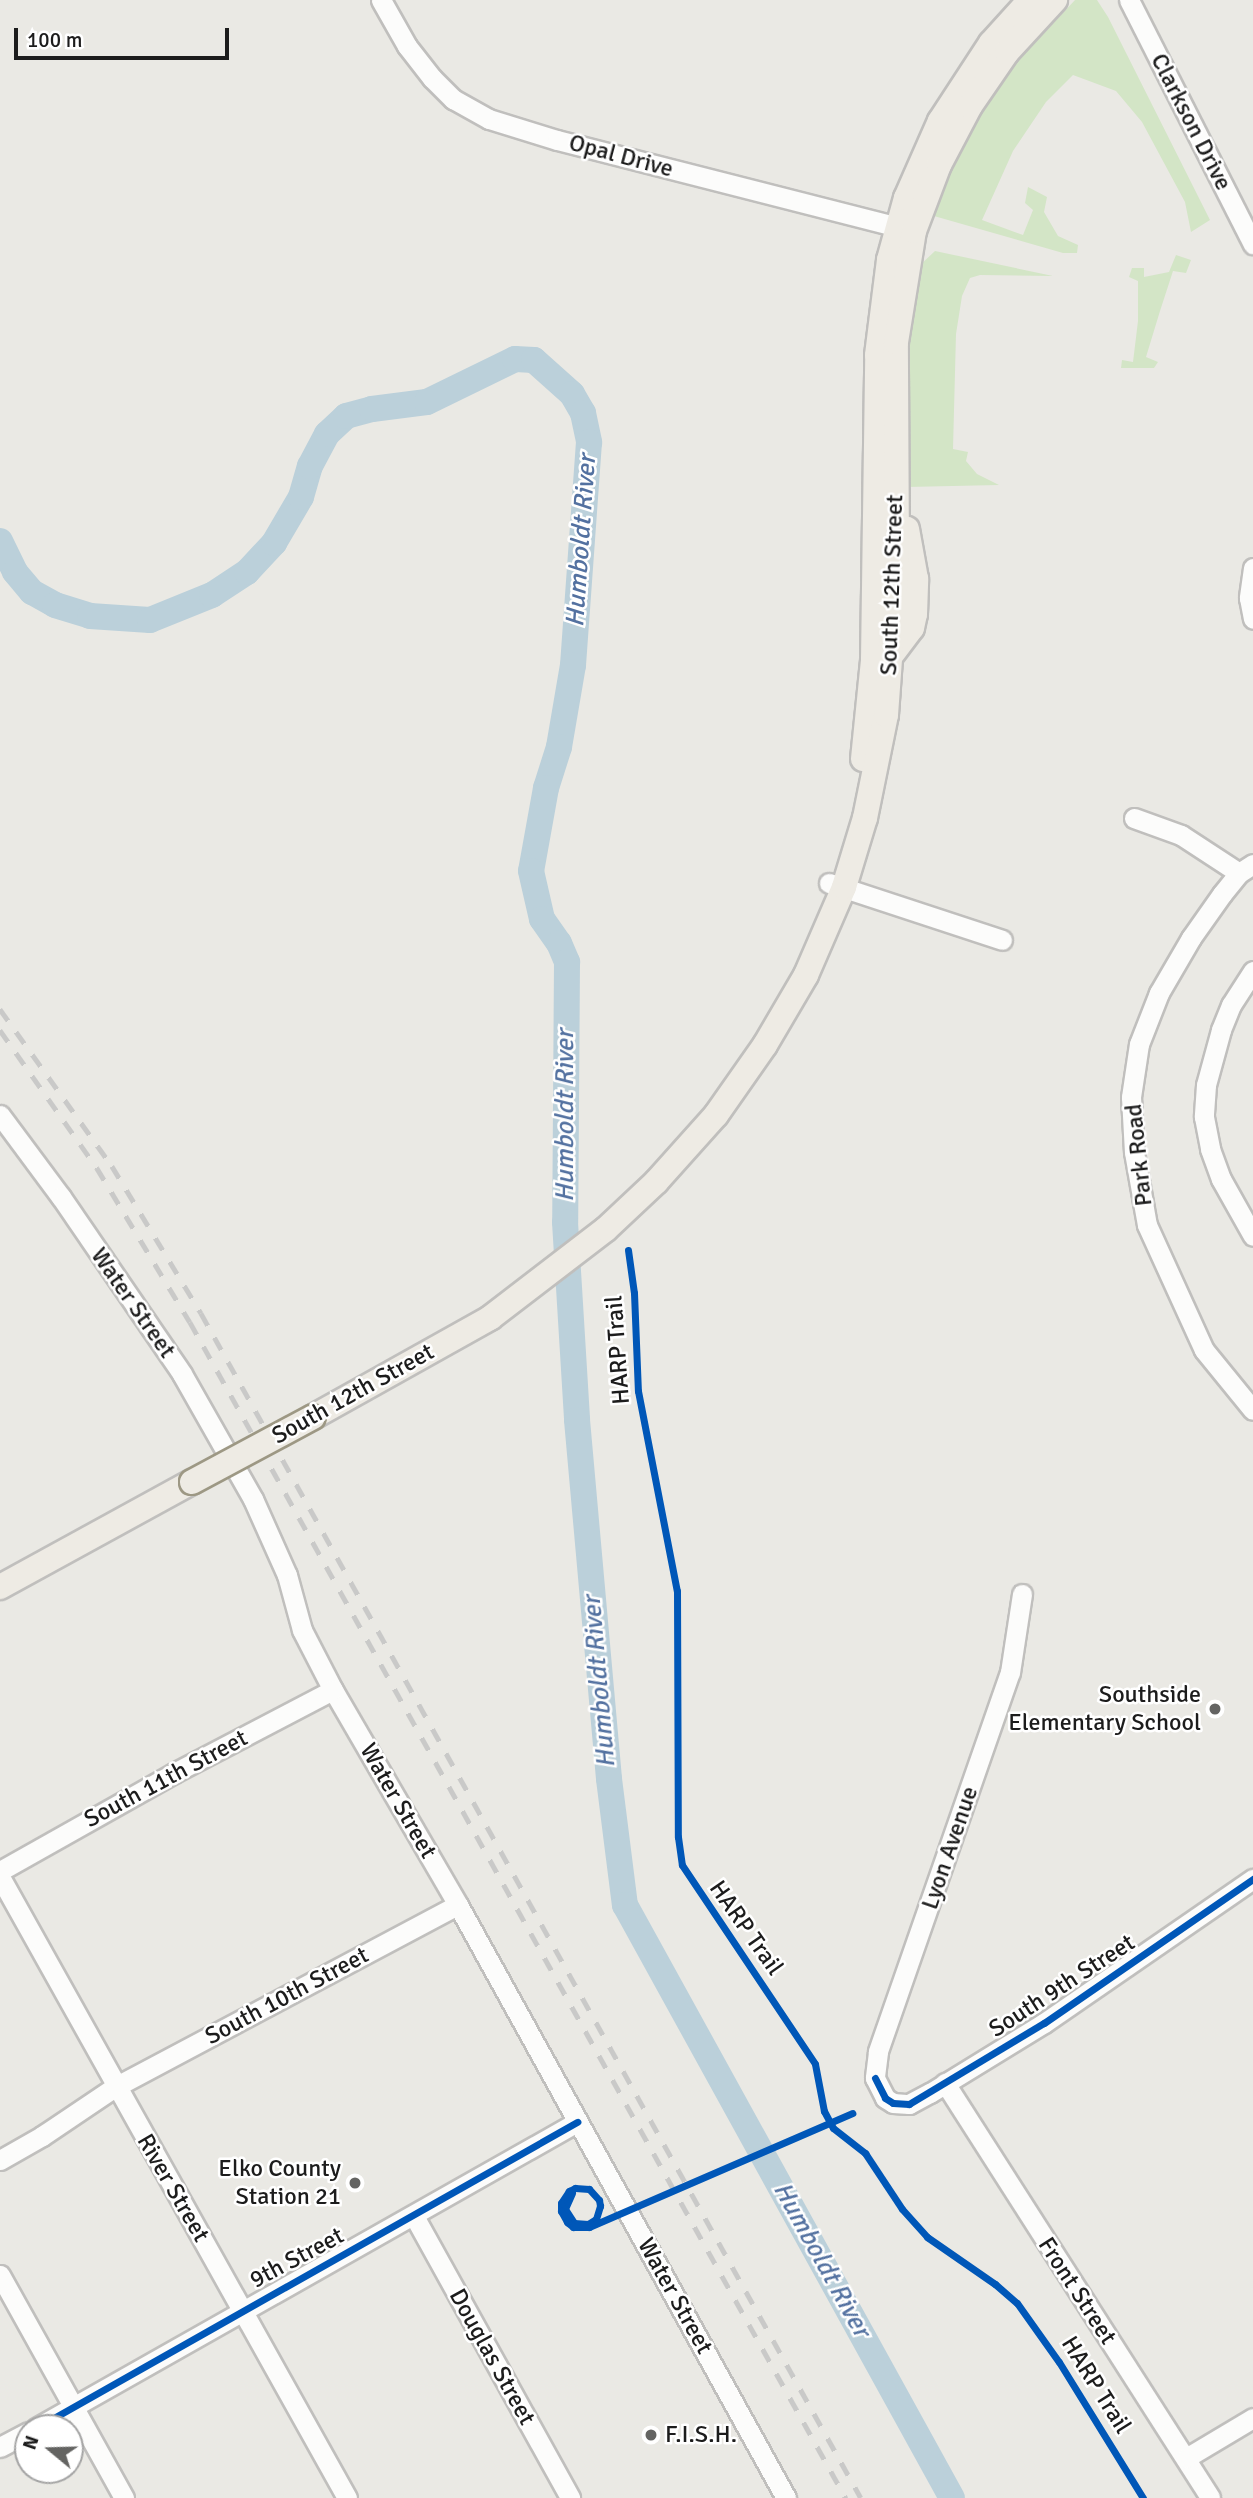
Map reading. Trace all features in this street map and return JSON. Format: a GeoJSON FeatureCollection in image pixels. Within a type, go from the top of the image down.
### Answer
{"type":"FeatureCollection","features":[{"type":"Feature","properties":{"kind":"main road","name":"South 12th Street"},"geometry":{"type":"LineString","coordinates":[[836,885],[865,745],[874,633],[877,355],[883,296],[905,229],[924,153],[940,121],[991,43],[1030,0]]}},
{"type":"Feature","properties":{"kind":"main road","name":"South 12th Street"},"geometry":{"type":"LineString","coordinates":[[0,1587],[490,1318],[606,1229],[677,1159],[716,1115],[784,1015],[806,975],[877,767],[893,653],[897,561],[897,342],[905,229],[970,106],[1007,52],[1055,0]]}},
{"type":"Feature","properties":{"kind":"street","name":"Opal Drive"},"geometry":{"type":"LineString","coordinates":[[381,0],[407,46],[432,78],[453,99],[489,119],[557,140],[905,229]]}},
{"type":"Feature","properties":{"kind":"street","name":"Clarkson Drive"},"geometry":{"type":"LineString","coordinates":[[1129,0],[1253,244]]}},
{"type":"Feature","properties":{"kind":"street"},"geometry":{"type":"LineString","coordinates":[[1253,568],[1249,598],[1253,619]]}},
{"type":"Feature","properties":{"kind":"street"},"geometry":{"type":"LineString","coordinates":[[1134,818],[1181,835],[1246,869]]}},
{"type":"Feature","properties":{"kind":"street","name":"Park Road"},"geometry":{"type":"LineString","coordinates":[[1246,869],[1191,938],[1148,1018],[1134,1070],[1131,1125],[1147,1225],[1203,1350],[1253,1410]]}},
{"type":"Feature","properties":{"kind":"street"},"geometry":{"type":"LineString","coordinates":[[836,885],[1002,940]]}},
{"type":"Feature","properties":{"kind":"street"},"geometry":{"type":"LineString","coordinates":[[1253,971],[1231,1005],[1220,1030],[1206,1084],[1205,1117],[1210,1149],[1221,1179],[1253,1236]]}},
{"type":"Feature","properties":{"kind":"street","name":"Water Street"},"geometry":{"type":"LineString","coordinates":[[0,1115],[61,1197],[182,1374],[253,1499],[282,1564],[302,1630],[333,1690],[458,1905],[786,2498]]}},
{"type":"Feature","properties":{"kind":"street","name":"Lyon Avenue"},"geometry":{"type":"LineString","coordinates":[[885,2098],[875,2078],[878,2052],[1010,1672],[1022,1594]]}},
{"type":"Feature","properties":{"kind":"street","name":"South 11th Street"},"geometry":{"type":"LineString","coordinates":[[0,1871],[174,1773],[333,1690]]}},
{"type":"Feature","properties":{"kind":"street","name":"River Street"},"geometry":{"type":"LineString","coordinates":[[0,1877],[347,2498]]}},
{"type":"Feature","properties":{"kind":"street","name":"South 9th Street"},"geometry":{"type":"LineString","coordinates":[[885,2098],[893,2104],[909,2104],[945,2083],[1044,2023],[1253,1879]]}},
{"type":"Feature","properties":{"kind":"street","name":"South 10th Street"},"geometry":{"type":"LineString","coordinates":[[0,2160],[42,2136],[115,2087],[458,1905]]}},
{"type":"Feature","properties":{"kind":"street","name":"Front Street"},"geometry":{"type":"LineString","coordinates":[[945,2083],[1210,2498]]}},
{"type":"Feature","properties":{"kind":"street","name":"9th Street"},"geometry":{"type":"LineString","coordinates":[[61,2414],[577,2122]]}},
{"type":"Feature","properties":{"kind":"street","name":"Douglas Street"},"geometry":{"type":"LineString","coordinates":[[414,2216],[570,2498]]}},
{"type":"Feature","properties":{"kind":"street"},"geometry":{"type":"LineString","coordinates":[[0,2275],[124,2498]]}},
{"type":"Feature","properties":{"kind":"street"},"geometry":{"type":"LineString","coordinates":[[1186,2458],[1253,2418]]}},
{"type":"Feature","properties":{"kind":"green space"},"geometry":{"type":"Polygon","coordinates":[[[1075,0],[1097,0],[1108,17],[1210,220],[1191,232],[1185,202],[1142,122],[1116,91],[1073,75],[1046,102],[1013,151],[982,220],[1023,235],[1033,210],[1025,203],[1028,187],[1047,197],[1044,212],[1058,236],[1078,245],[1077,253],[1063,253],[934,216],[950,170],[991,96],[1015,64],[1075,0]]]}},
{"type":"Feature","properties":{"kind":"green space"},"geometry":{"type":"Polygon","coordinates":[[[935,251],[1053,276],[980,275],[970,278],[962,296],[956,334],[953,449],[968,452],[966,461],[977,474],[999,485],[906,487],[909,331],[917,268],[935,251]]]}},
{"type":"Feature","properties":{"kind":"green space"},"geometry":{"type":"Polygon","coordinates":[[[1176,255],[1191,260],[1186,273],[1173,271],[1160,311],[1146,357],[1158,362],[1154,368],[1121,368],[1122,360],[1133,362],[1138,321],[1138,281],[1129,277],[1132,268],[1144,268],[1144,277],[1169,272],[1176,255]]]}},
{"type":"Feature","properties":{"kind":"waterway","name":"Humboldt River"},"geometry":{"type":"LineString","coordinates":[[0,541],[15,572],[32,592],[55,605],[90,616],[150,620],[212,595],[247,572],[274,543],[301,497],[310,466],[327,434],[346,416],[372,409],[427,402],[515,359],[534,360],[572,394],[583,413],[589,442],[573,665],[559,747],[546,788],[531,871],[542,919],[559,943],[567,962],[565,1222],[577,1420],[609,1779],[625,1905],[952,2498]]}},
{"type":"Feature","properties":{"kind":"railway"},"geometry":{"type":"LineString","coordinates":[[0,1009],[112,1166],[201,1313],[861,2498]]}},
{"type":"Feature","properties":{"kind":"railway"},"geometry":{"type":"LineString","coordinates":[[0,1030],[97,1168],[190,1322],[846,2498]]}},
{"type":"Feature","properties":{"kind":"cycle path","name":"HARP Trail"},"geometry":{"type":"LineString","coordinates":[[628,1250],[634,1293],[638,1391],[677,1591],[678,1837],[682,1865],[815,2064],[824,2111],[833,2128],[865,2153],[902,2209],[927,2237],[995,2284],[1017,2303],[1059,2362],[1143,2498]]}},
{"type":"Feature","properties":{"kind":"cycle path"},"geometry":{"type":"LineString","coordinates":[[875,2078],[885,2098],[893,2103],[909,2104],[1044,2023],[1253,1879]]}},
{"type":"Feature","properties":{"kind":"cycle path"},"geometry":{"type":"LineString","coordinates":[[572,2193],[565,2209],[574,2223],[588,2224],[596,2219],[599,2200],[589,2189],[575,2188],[569,2191],[561,2203],[561,2211],[567,2222],[573,2227],[589,2227],[852,2113]]}},
{"type":"Feature","properties":{"kind":"cycle path"},"geometry":{"type":"LineString","coordinates":[[61,2414],[577,2122]]}},
{"type":"Feature","properties":{"kind":"place","name":"Southside Elementary School"},"geometry":{"type":"Point","coordinates":[1215,1709]}},
{"type":"Feature","properties":{"kind":"place","name":"Elko County Station 21"},"geometry":{"type":"Point","coordinates":[355,2183]}},
{"type":"Feature","properties":{"kind":"place","name":"F.I.S.H."},"geometry":{"type":"Point","coordinates":[651,2435]}}]}
